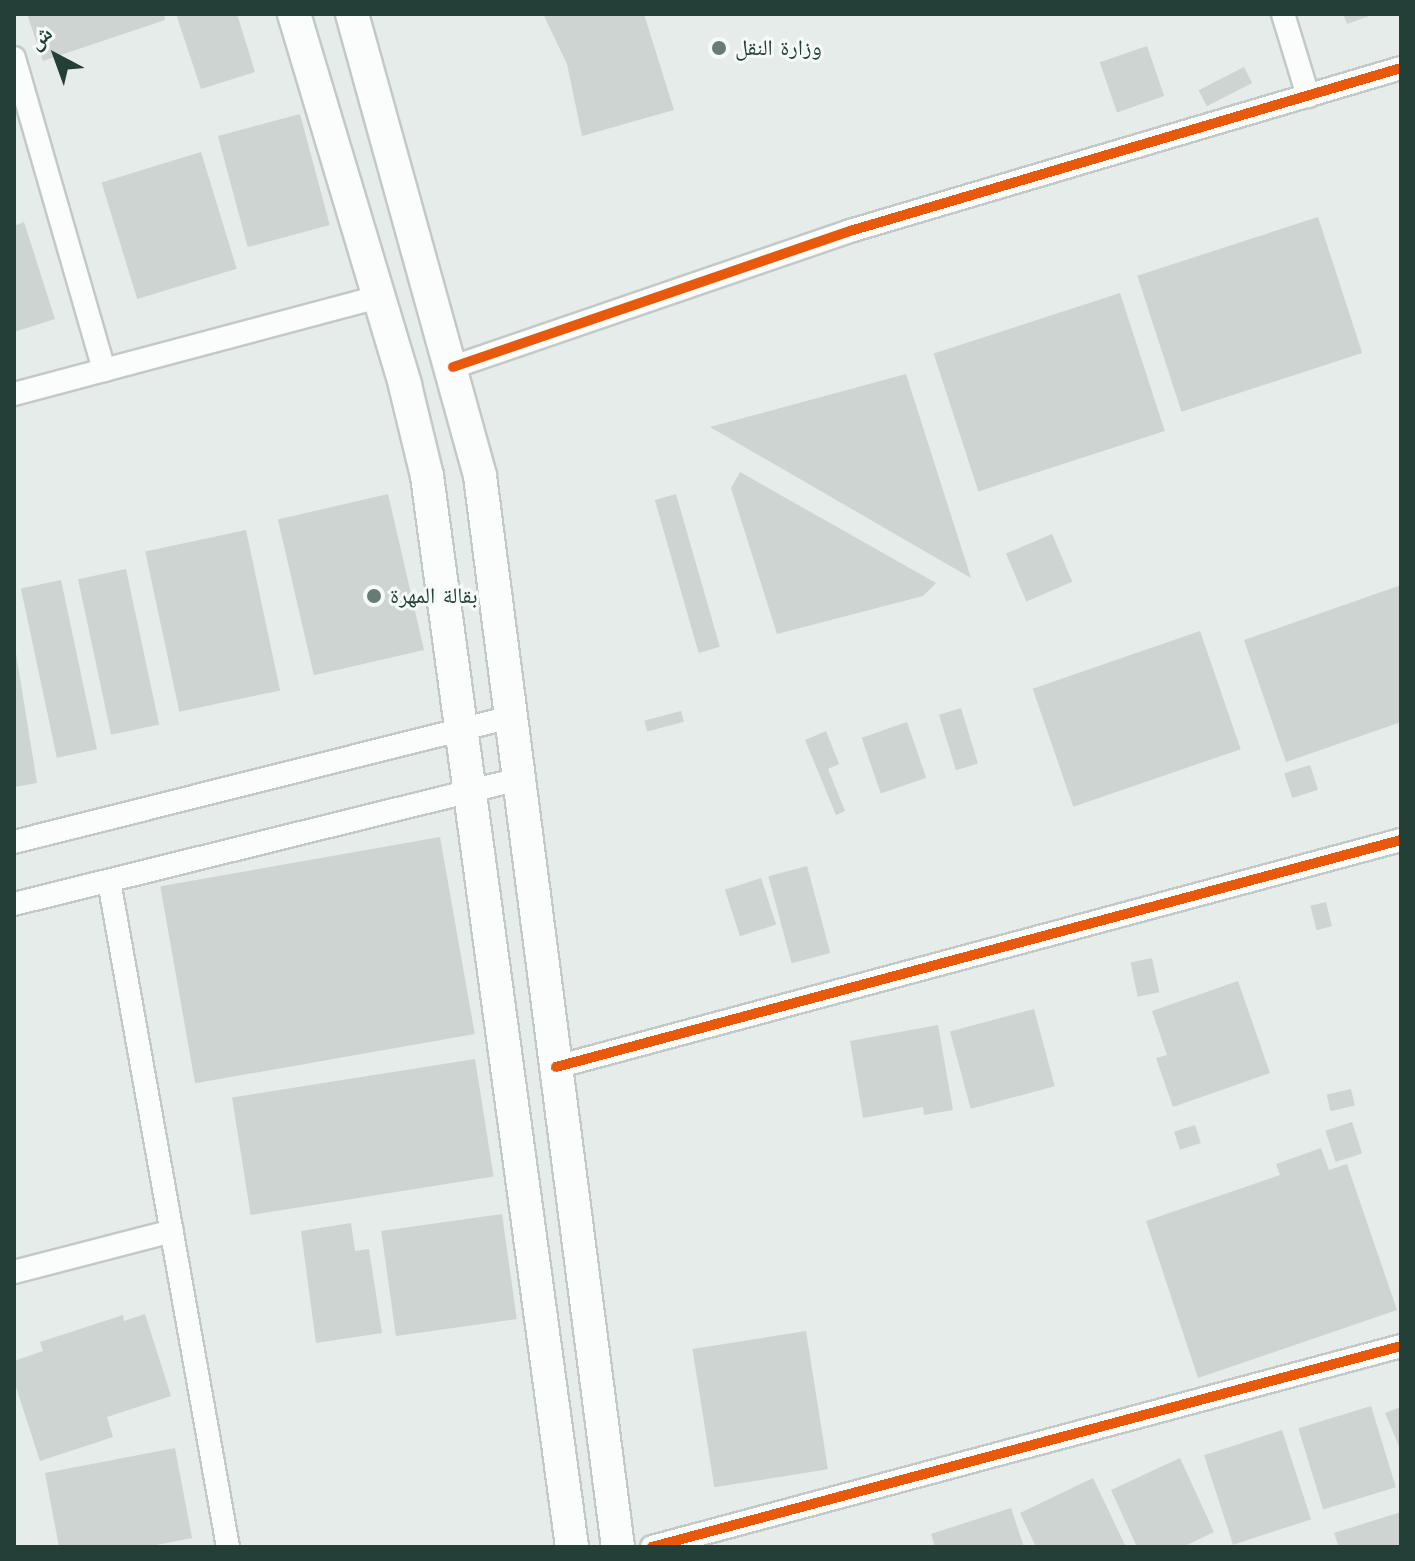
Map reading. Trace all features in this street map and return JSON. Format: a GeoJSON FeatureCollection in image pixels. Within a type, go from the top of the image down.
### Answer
{"type":"FeatureCollection","features":[{"type":"Feature","properties":{"kind":"main road"},"geometry":{"type":"LineString","coordinates":[[294,14],[379,297],[427,476],[572,1547]]}},
{"type":"Feature","properties":{"kind":"main road"},"geometry":{"type":"LineString","coordinates":[[352,14],[453,367],[480,476],[618,1547]]}},
{"type":"Feature","properties":{"kind":"street"},"geometry":{"type":"LineString","coordinates":[[1283,14],[1308,96]]}},
{"type":"Feature","properties":{"kind":"street"},"geometry":{"type":"LineString","coordinates":[[14,58],[104,370]]}},
{"type":"Feature","properties":{"kind":"street"},"geometry":{"type":"LineString","coordinates":[[453,367],[850,231],[1401,68]]}},
{"type":"Feature","properties":{"kind":"street"},"geometry":{"type":"LineString","coordinates":[[14,394],[379,297]]}},
{"type":"Feature","properties":{"kind":"street"},"geometry":{"type":"LineString","coordinates":[[14,842],[511,717]]}},
{"type":"Feature","properties":{"kind":"street"},"geometry":{"type":"LineString","coordinates":[[14,904],[519,779]]}},
{"type":"Feature","properties":{"kind":"street"},"geometry":{"type":"LineString","coordinates":[[556,1067],[1401,840]]}},
{"type":"Feature","properties":{"kind":"street"},"geometry":{"type":"LineString","coordinates":[[109,881],[228,1547]]}},
{"type":"Feature","properties":{"kind":"street"},"geometry":{"type":"LineString","coordinates":[[14,1272],[172,1231]]}},
{"type":"Feature","properties":{"kind":"street"},"geometry":{"type":"LineString","coordinates":[[652,1547],[1401,1346]]}},
{"type":"Feature","properties":{"kind":"building"},"geometry":{"type":"Polygon","coordinates":[[[27,14],[164,14],[165,20],[43,61],[27,14]]]}},
{"type":"Feature","properties":{"kind":"building"},"geometry":{"type":"Polygon","coordinates":[[[176,14],[237,14],[255,72],[201,89],[176,14]]]}},
{"type":"Feature","properties":{"kind":"building"},"geometry":{"type":"Polygon","coordinates":[[[543,14],[644,14],[674,110],[582,136],[567,64],[543,14]]]}},
{"type":"Feature","properties":{"kind":"building"},"geometry":{"type":"Polygon","coordinates":[[[1343,14],[1375,14],[1347,24],[1343,14]]]}},
{"type":"Feature","properties":{"kind":"building"},"geometry":{"type":"Polygon","coordinates":[[[1147,46],[1164,96],[1117,112],[1100,62],[1147,46]]]}},
{"type":"Feature","properties":{"kind":"building"},"geometry":{"type":"Polygon","coordinates":[[[1244,67],[1252,83],[1207,106],[1199,90],[1244,67]]]}},
{"type":"Feature","properties":{"kind":"building"},"geometry":{"type":"Polygon","coordinates":[[[300,114],[330,225],[248,247],[218,136],[300,114]]]}},
{"type":"Feature","properties":{"kind":"building"},"geometry":{"type":"Polygon","coordinates":[[[201,152],[237,269],[137,299],[102,182],[201,152]]]}},
{"type":"Feature","properties":{"kind":"building"},"geometry":{"type":"Polygon","coordinates":[[[1318,217],[1362,353],[1181,412],[1137,276],[1318,217]]]}},
{"type":"Feature","properties":{"kind":"building"},"geometry":{"type":"Polygon","coordinates":[[[24,222],[55,319],[14,332],[14,226],[24,222]]]}},
{"type":"Feature","properties":{"kind":"building"},"geometry":{"type":"Polygon","coordinates":[[[1120,293],[1165,431],[978,491],[934,354],[1120,293]]]}},
{"type":"Feature","properties":{"kind":"building"},"geometry":{"type":"Polygon","coordinates":[[[906,374],[971,578],[710,427],[906,374]]]}},
{"type":"Feature","properties":{"kind":"building"},"geometry":{"type":"Polygon","coordinates":[[[740,472],[936,583],[923,596],[777,634],[731,488],[740,472]]]}},
{"type":"Feature","properties":{"kind":"building"},"geometry":{"type":"Polygon","coordinates":[[[388,494],[424,650],[314,675],[278,519],[388,494]]]}},
{"type":"Feature","properties":{"kind":"building"},"geometry":{"type":"Polygon","coordinates":[[[676,494],[720,647],[699,653],[655,500],[676,494]]]}},
{"type":"Feature","properties":{"kind":"building"},"geometry":{"type":"Polygon","coordinates":[[[246,530],[280,690],[179,712],[145,551],[246,530]]]}},
{"type":"Feature","properties":{"kind":"building"},"geometry":{"type":"Polygon","coordinates":[[[1052,534],[1072,582],[1026,601],[1006,554],[1052,534]]]}},
{"type":"Feature","properties":{"kind":"building"},"geometry":{"type":"Polygon","coordinates":[[[126,569],[159,725],[111,735],[78,579],[126,569]]]}},
{"type":"Feature","properties":{"kind":"building"},"geometry":{"type":"Polygon","coordinates":[[[61,580],[97,749],[57,758],[21,589],[61,580]]]}},
{"type":"Feature","properties":{"kind":"building"},"geometry":{"type":"Polygon","coordinates":[[[1401,585],[1401,722],[1286,762],[1244,640],[1401,585]]]}},
{"type":"Feature","properties":{"kind":"building"},"geometry":{"type":"Polygon","coordinates":[[[1200,631],[1241,749],[1073,807],[1033,689],[1200,631]]]}},
{"type":"Feature","properties":{"kind":"building"},"geometry":{"type":"Polygon","coordinates":[[[14,641],[37,783],[14,787],[14,641]]]}},
{"type":"Feature","properties":{"kind":"building"},"geometry":{"type":"Polygon","coordinates":[[[961,708],[978,763],[956,770],[939,715],[961,708]]]}},
{"type":"Feature","properties":{"kind":"building"},"geometry":{"type":"Polygon","coordinates":[[[681,711],[684,722],[647,731],[644,721],[681,711]]]}},
{"type":"Feature","properties":{"kind":"building"},"geometry":{"type":"Polygon","coordinates":[[[907,722],[926,778],[881,793],[862,738],[907,722]]]}},
{"type":"Feature","properties":{"kind":"building"},"geometry":{"type":"Polygon","coordinates":[[[826,731],[839,764],[828,769],[845,811],[836,815],[805,740],[826,731]]]}},
{"type":"Feature","properties":{"kind":"building"},"geometry":{"type":"Polygon","coordinates":[[[1310,765],[1318,790],[1292,798],[1284,773],[1310,765]]]}},
{"type":"Feature","properties":{"kind":"building"},"geometry":{"type":"Polygon","coordinates":[[[440,837],[475,1034],[195,1083],[160,886],[440,837]]]}},
{"type":"Feature","properties":{"kind":"building"},"geometry":{"type":"Polygon","coordinates":[[[807,866],[830,953],[792,963],[768,876],[807,866]]]}},
{"type":"Feature","properties":{"kind":"building"},"geometry":{"type":"Polygon","coordinates":[[[761,878],[776,925],[740,936],[725,890],[761,878]]]}},
{"type":"Feature","properties":{"kind":"building"},"geometry":{"type":"Polygon","coordinates":[[[1326,902],[1332,926],[1317,930],[1310,906],[1326,902]]]}},
{"type":"Feature","properties":{"kind":"building"},"geometry":{"type":"Polygon","coordinates":[[[1152,958],[1159,992],[1138,997],[1130,963],[1152,958]]]}},
{"type":"Feature","properties":{"kind":"building"},"geometry":{"type":"Polygon","coordinates":[[[1238,981],[1270,1073],[1173,1107],[1156,1058],[1167,1055],[1152,1011],[1238,981]]]}},
{"type":"Feature","properties":{"kind":"building"},"geometry":{"type":"Polygon","coordinates":[[[1034,1009],[1055,1086],[971,1109],[950,1032],[1034,1009]]]}},
{"type":"Feature","properties":{"kind":"building"},"geometry":{"type":"Polygon","coordinates":[[[938,1025],[953,1110],[924,1115],[923,1107],[863,1118],[850,1041],[938,1025]]]}},
{"type":"Feature","properties":{"kind":"building"},"geometry":{"type":"Polygon","coordinates":[[[475,1059],[494,1177],[251,1215],[232,1097],[475,1059]]]}},
{"type":"Feature","properties":{"kind":"building"},"geometry":{"type":"Polygon","coordinates":[[[1351,1089],[1355,1106],[1330,1111],[1327,1095],[1351,1089]]]}},
{"type":"Feature","properties":{"kind":"building"},"geometry":{"type":"Polygon","coordinates":[[[1352,1122],[1362,1153],[1336,1162],[1325,1131],[1352,1122]]]}},
{"type":"Feature","properties":{"kind":"building"},"geometry":{"type":"Polygon","coordinates":[[[1195,1125],[1201,1143],[1180,1150],[1174,1132],[1195,1125]]]}},
{"type":"Feature","properties":{"kind":"building"},"geometry":{"type":"Polygon","coordinates":[[[1321,1148],[1329,1170],[1347,1164],[1397,1310],[1198,1378],[1146,1221],[1280,1175],[1276,1164],[1321,1148]]]}},
{"type":"Feature","properties":{"kind":"building"},"geometry":{"type":"Polygon","coordinates":[[[502,1214],[517,1319],[396,1336],[381,1231],[502,1214]]]}},
{"type":"Feature","properties":{"kind":"building"},"geometry":{"type":"Polygon","coordinates":[[[351,1223],[355,1251],[369,1249],[382,1333],[316,1343],[301,1231],[351,1223]]]}},
{"type":"Feature","properties":{"kind":"building"},"geometry":{"type":"Polygon","coordinates":[[[145,1314],[171,1396],[107,1417],[113,1437],[40,1461],[14,1381],[14,1361],[43,1351],[40,1342],[123,1315],[124,1321],[145,1314]]]}},
{"type":"Feature","properties":{"kind":"building"},"geometry":{"type":"Polygon","coordinates":[[[806,1331],[828,1469],[714,1487],[692,1349],[806,1331]]]}},
{"type":"Feature","properties":{"kind":"building"},"geometry":{"type":"Polygon","coordinates":[[[1371,1406],[1396,1487],[1323,1510],[1298,1428],[1371,1406]]]}},
{"type":"Feature","properties":{"kind":"building"},"geometry":{"type":"Polygon","coordinates":[[[1401,1407],[1401,1451],[1385,1413],[1401,1407]]]}},
{"type":"Feature","properties":{"kind":"building"},"geometry":{"type":"Polygon","coordinates":[[[1282,1430],[1311,1519],[1233,1545],[1204,1455],[1282,1430]]]}},
{"type":"Feature","properties":{"kind":"building"},"geometry":{"type":"Polygon","coordinates":[[[175,1448],[192,1538],[146,1547],[59,1547],[45,1473],[175,1448]]]}},
{"type":"Feature","properties":{"kind":"building"},"geometry":{"type":"Polygon","coordinates":[[[1180,1458],[1214,1532],[1183,1547],[1137,1547],[1111,1490],[1180,1458]]]}},
{"type":"Feature","properties":{"kind":"building"},"geometry":{"type":"Polygon","coordinates":[[[1093,1478],[1126,1547],[1036,1547],[1020,1513],[1093,1478]]]}},
{"type":"Feature","properties":{"kind":"building"},"geometry":{"type":"Polygon","coordinates":[[[1011,1508],[1024,1547],[935,1547],[931,1534],[1011,1508]]]}},
{"type":"Feature","properties":{"kind":"building"},"geometry":{"type":"Polygon","coordinates":[[[1401,1512],[1401,1547],[1339,1547],[1334,1533],[1401,1512]]]}},
{"type":"Feature","properties":{"kind":"cycle path"},"geometry":{"type":"LineString","coordinates":[[453,367],[850,231],[1401,68]]}},
{"type":"Feature","properties":{"kind":"cycle path"},"geometry":{"type":"LineString","coordinates":[[556,1067],[1401,840]]}},
{"type":"Feature","properties":{"kind":"cycle path"},"geometry":{"type":"LineString","coordinates":[[652,1547],[1401,1346]]}},
{"type":"Feature","properties":{"kind":"place","name":"وزارة النقل"},"geometry":{"type":"Point","coordinates":[719,48]}},
{"type":"Feature","properties":{"kind":"place","name":"بقالة المهرة"},"geometry":{"type":"Point","coordinates":[374,596]}}]}
